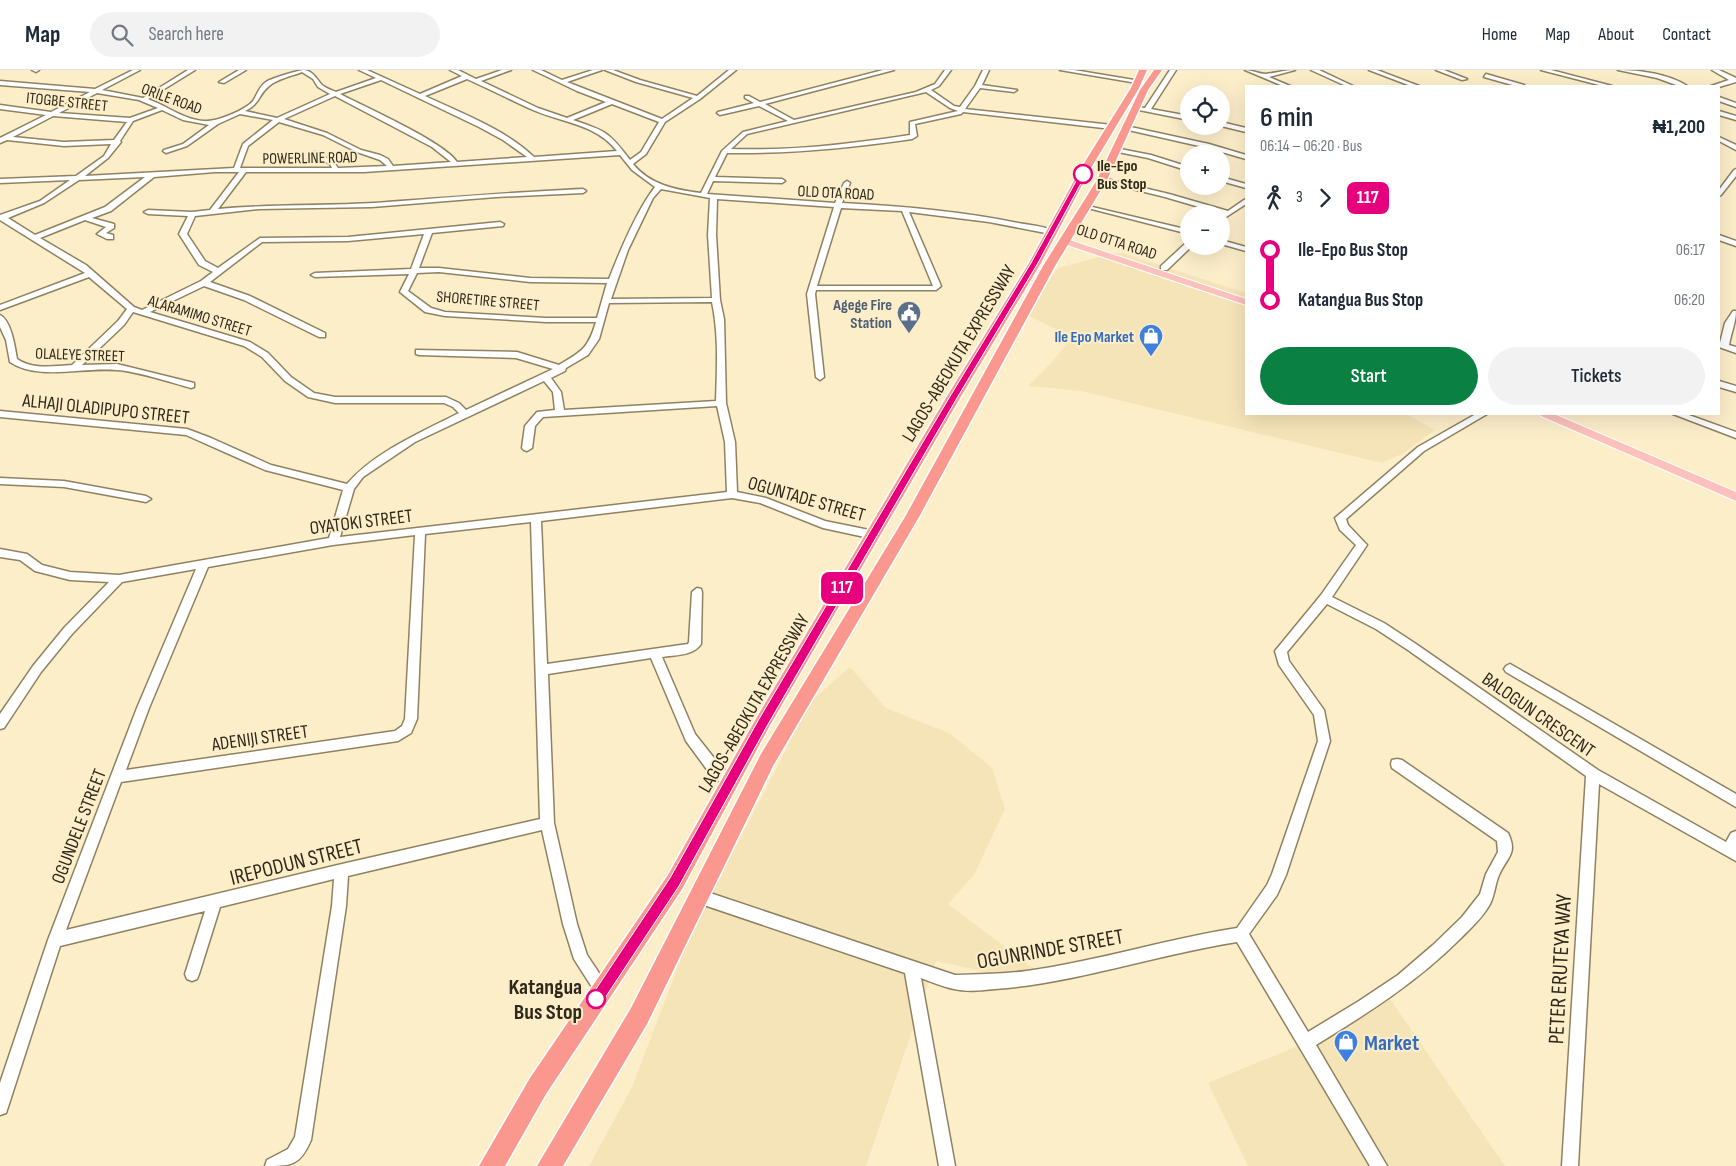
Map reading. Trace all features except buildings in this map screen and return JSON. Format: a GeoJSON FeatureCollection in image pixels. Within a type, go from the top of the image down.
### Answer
{"type":"FeatureCollection","features":[{"type":"Feature","properties":{"kind":"highway","name":"LAGOS-ABEOKUTA EXPRESSWAY"},"geometry":{"type":"LineString","coordinates":[[549,1166],[627,1037],[767,760],[912,517],[1119,128],[1140,82],[1158,70]]}},
{"type":"Feature","properties":{"kind":"highway","name":"LAGOS-ABEOKUTA EXPRESSWAY"},"geometry":{"type":"LineString","coordinates":[[491,1166],[538,1086],[675,882],[763,722],[874,536],[953,398],[1035,263],[1086,206],[1102,180],[1115,150],[1119,128],[1142,109],[1140,82]]}},
{"type":"Feature","properties":{"kind":"main road"},"geometry":{"type":"LineString","coordinates":[[1060,236],[1164,268],[1245,298]]}},
{"type":"Feature","properties":{"kind":"main road","name":"OLD OTTA ROAD"},"geometry":{"type":"LineString","coordinates":[[1060,236],[1245,302]]}},
{"type":"Feature","properties":{"kind":"main road"},"geometry":{"type":"LineString","coordinates":[[1547,415],[1736,497]]}},
{"type":"Feature","properties":{"kind":"main road"},"geometry":{"type":"LineString","coordinates":[[1559,415],[1736,490]]}},
{"type":"Feature","properties":{"kind":"street"},"geometry":{"type":"LineString","coordinates":[[124,70],[136,71]]}},
{"type":"Feature","properties":{"kind":"street"},"geometry":{"type":"LineString","coordinates":[[143,100],[192,70]]}},
{"type":"Feature","properties":{"kind":"street"},"geometry":{"type":"LineString","coordinates":[[222,82],[243,70]]}},
{"type":"Feature","properties":{"kind":"street"},"geometry":{"type":"LineString","coordinates":[[166,151],[185,145],[216,123],[256,101],[258,94],[268,84],[302,70],[315,78],[320,86],[434,146],[445,153],[455,164]]}},
{"type":"Feature","properties":{"kind":"street"},"geometry":{"type":"LineString","coordinates":[[362,70],[420,96],[522,148],[532,158]]}},
{"type":"Feature","properties":{"kind":"street","name":"OLD OTA ROAD"},"geometry":{"type":"LineString","coordinates":[[453,70],[478,80],[536,109],[600,131],[611,139],[632,166],[659,187],[703,195],[798,204],[838,205],[970,216],[1060,236]]}},
{"type":"Feature","properties":{"kind":"street"},"geometry":{"type":"LineString","coordinates":[[478,80],[508,70]]}},
{"type":"Feature","properties":{"kind":"street"},"geometry":{"type":"LineString","coordinates":[[536,70],[561,82],[663,121]]}},
{"type":"Feature","properties":{"kind":"street"},"geometry":{"type":"LineString","coordinates":[[561,82],[599,70]]}},
{"type":"Feature","properties":{"kind":"street"},"geometry":{"type":"LineString","coordinates":[[608,70],[628,78],[698,98]]}},
{"type":"Feature","properties":{"kind":"street"},"geometry":{"type":"LineString","coordinates":[[632,166],[644,153],[663,121],[698,98],[734,70]]}},
{"type":"Feature","properties":{"kind":"street"},"geometry":{"type":"LineString","coordinates":[[720,112],[800,94],[850,79],[891,70]]}},
{"type":"Feature","properties":{"kind":"street"},"geometry":{"type":"LineString","coordinates":[[703,195],[725,151],[745,133],[927,90],[937,85],[948,70]]}},
{"type":"Feature","properties":{"kind":"street"},"geometry":{"type":"LineString","coordinates":[[725,151],[769,152],[845,148],[907,139],[914,136],[912,123],[956,114],[962,110],[986,70]]}},
{"type":"Feature","properties":{"kind":"street"},"geometry":{"type":"LineString","coordinates":[[1063,70],[1140,82]]}},
{"type":"Feature","properties":{"kind":"street"},"geometry":{"type":"LineString","coordinates":[[1173,70],[1142,109],[1180,115]]}},
{"type":"Feature","properties":{"kind":"street"},"geometry":{"type":"LineString","coordinates":[[1248,70],[1285,85]]}},
{"type":"Feature","properties":{"kind":"street"},"geometry":{"type":"LineString","coordinates":[[1264,76],[1292,70]]}},
{"type":"Feature","properties":{"kind":"street"},"geometry":{"type":"LineString","coordinates":[[1314,70],[1348,85]]}},
{"type":"Feature","properties":{"kind":"street"},"geometry":{"type":"LineString","coordinates":[[1372,70],[1413,85]]}},
{"type":"Feature","properties":{"kind":"street"},"geometry":{"type":"LineString","coordinates":[[1439,70],[1464,79]]}},
{"type":"Feature","properties":{"kind":"street"},"geometry":{"type":"LineString","coordinates":[[1544,70],[1605,85]]}},
{"type":"Feature","properties":{"kind":"street"},"geometry":{"type":"LineString","coordinates":[[1621,70],[1658,77],[1681,85]]}},
{"type":"Feature","properties":{"kind":"street"},"geometry":{"type":"LineString","coordinates":[[1653,70],[1658,77]]}},
{"type":"Feature","properties":{"kind":"street"},"geometry":{"type":"LineString","coordinates":[[1715,70],[1735,81]]}},
{"type":"Feature","properties":{"kind":"street"},"geometry":{"type":"LineString","coordinates":[[0,141],[3,137],[53,115],[136,71]]}},
{"type":"Feature","properties":{"kind":"street"},"geometry":{"type":"LineString","coordinates":[[420,96],[468,76]]}},
{"type":"Feature","properties":{"kind":"street"},"geometry":{"type":"LineString","coordinates":[[1486,76],[1518,85]]}},
{"type":"Feature","properties":{"kind":"street"},"geometry":{"type":"LineString","coordinates":[[210,213],[240,176],[242,150],[256,134],[277,119],[316,100],[382,78]]}},
{"type":"Feature","properties":{"kind":"street"},"geometry":{"type":"LineString","coordinates":[[1718,85],[1735,81]]}},
{"type":"Feature","properties":{"kind":"street","name":"ORILE ROAD"},"geometry":{"type":"LineString","coordinates":[[0,83],[96,92],[143,100],[192,122],[216,123]]}},
{"type":"Feature","properties":{"kind":"street"},"geometry":{"type":"LineString","coordinates":[[978,86],[1014,90]]}},
{"type":"Feature","properties":{"kind":"street"},"geometry":{"type":"LineString","coordinates":[[927,90],[952,107],[962,110],[1119,128],[1209,146],[1245,157]]}},
{"type":"Feature","properties":{"kind":"street"},"geometry":{"type":"LineString","coordinates":[[747,97],[792,121]]}},
{"type":"Feature","properties":{"kind":"street"},"geometry":{"type":"LineString","coordinates":[[1720,99],[1736,105]]}},
{"type":"Feature","properties":{"kind":"street"},"geometry":{"type":"LineString","coordinates":[[566,120],[612,102]]}},
{"type":"Feature","properties":{"kind":"street","name":"ITOGBE STREET"},"geometry":{"type":"LineString","coordinates":[[0,107],[53,115],[131,120]]}},
{"type":"Feature","properties":{"kind":"street"},"geometry":{"type":"LineString","coordinates":[[1,217],[42,202],[81,177],[106,157],[118,142],[131,120],[160,109]]}},
{"type":"Feature","properties":{"kind":"street"},"geometry":{"type":"LineString","coordinates":[[239,112],[277,119],[324,134],[359,151],[377,156],[388,162],[392,168]]}},
{"type":"Feature","properties":{"kind":"street"},"geometry":{"type":"LineString","coordinates":[[1720,113],[1736,118]]}},
{"type":"Feature","properties":{"kind":"street"},"geometry":{"type":"LineString","coordinates":[[1230,126],[1245,130]]}},
{"type":"Feature","properties":{"kind":"street"},"geometry":{"type":"LineString","coordinates":[[3,137],[64,144],[118,142]]}},
{"type":"Feature","properties":{"kind":"street"},"geometry":{"type":"LineString","coordinates":[[1720,140],[1736,148]]}},
{"type":"Feature","properties":{"kind":"street"},"geometry":{"type":"LineString","coordinates":[[1728,144],[1736,143]]}},
{"type":"Feature","properties":{"kind":"street"},"geometry":{"type":"LineString","coordinates":[[1115,150],[1149,156],[1180,166]]}},
{"type":"Feature","properties":{"kind":"street","name":"POWERLINE ROAD"},"geometry":{"type":"LineString","coordinates":[[0,181],[240,171],[338,171],[621,153]]}},
{"type":"Feature","properties":{"kind":"street"},"geometry":{"type":"LineString","coordinates":[[315,154],[332,163],[338,171]]}},
{"type":"Feature","properties":{"kind":"street"},"geometry":{"type":"LineString","coordinates":[[1720,193],[1736,171]]}},
{"type":"Feature","properties":{"kind":"street"},"geometry":{"type":"LineString","coordinates":[[34,238],[118,203],[152,175]]}},
{"type":"Feature","properties":{"kind":"street"},"geometry":{"type":"LineString","coordinates":[[711,179],[782,181]]}},
{"type":"Feature","properties":{"kind":"street"},"geometry":{"type":"LineString","coordinates":[[1102,180],[1201,205]]}},
{"type":"Feature","properties":{"kind":"street"},"geometry":{"type":"LineString","coordinates":[[1230,181],[1245,186]]}},
{"type":"Feature","properties":{"kind":"street"},"geometry":{"type":"LineString","coordinates":[[820,377],[811,300],[838,205],[847,183]]}},
{"type":"Feature","properties":{"kind":"street"},"geometry":{"type":"LineString","coordinates":[[333,541],[349,488],[360,475],[399,448],[465,414],[562,369],[585,353],[595,339],[612,281],[650,198],[659,187]]}},
{"type":"Feature","properties":{"kind":"street"},"geometry":{"type":"LineString","coordinates":[[148,212],[192,214],[259,207],[372,205],[496,195],[583,191]]}},
{"type":"Feature","properties":{"kind":"street"},"geometry":{"type":"LineString","coordinates":[[714,196],[712,235],[716,300],[720,319],[721,403],[730,442],[732,495]]}},
{"type":"Feature","properties":{"kind":"street"},"geometry":{"type":"LineString","coordinates":[[1230,212],[1245,202]]}},
{"type":"Feature","properties":{"kind":"street"},"geometry":{"type":"LineString","coordinates":[[1086,206],[1180,230]]}},
{"type":"Feature","properties":{"kind":"street"},"geometry":{"type":"LineString","coordinates":[[813,288],[936,288],[937,286],[904,210]]}},
{"type":"Feature","properties":{"kind":"street"},"geometry":{"type":"LineString","coordinates":[[192,214],[183,234],[202,263],[220,272]]}},
{"type":"Feature","properties":{"kind":"street","name":"ALARAMIMO STREET"},"geometry":{"type":"LineString","coordinates":[[1,217],[83,267],[131,310],[247,344],[265,355],[288,379],[311,395],[335,400],[446,400],[456,405],[465,414]]}},
{"type":"Feature","properties":{"kind":"street"},"geometry":{"type":"LineString","coordinates":[[85,218],[111,226],[100,234],[110,237]]}},
{"type":"Feature","properties":{"kind":"street"},"geometry":{"type":"LineString","coordinates":[[142,313],[204,284],[260,240],[348,239],[500,224]]}},
{"type":"Feature","properties":{"kind":"street"},"geometry":{"type":"LineString","coordinates":[[414,271],[429,231]]}},
{"type":"Feature","properties":{"kind":"street"},"geometry":{"type":"LineString","coordinates":[[1720,237],[1736,244]]}},
{"type":"Feature","properties":{"kind":"street"},"geometry":{"type":"LineString","coordinates":[[1230,245],[1245,250]]}},
{"type":"Feature","properties":{"kind":"street"},"geometry":{"type":"LineString","coordinates":[[1164,268],[1180,253]]}},
{"type":"Feature","properties":{"kind":"street"},"geometry":{"type":"LineString","coordinates":[[315,275],[414,271],[463,273],[530,280],[612,281]]}},
{"type":"Feature","properties":{"kind":"street","name":"SHORETIRE STREET"},"geometry":{"type":"LineString","coordinates":[[414,271],[404,292],[432,311],[459,315],[546,320],[600,320]]}},
{"type":"Feature","properties":{"kind":"street"},"geometry":{"type":"LineString","coordinates":[[0,308],[90,274]]}},
{"type":"Feature","properties":{"kind":"street"},"geometry":{"type":"LineString","coordinates":[[204,284],[247,298],[322,335]]}},
{"type":"Feature","properties":{"kind":"street"},"geometry":{"type":"LineString","coordinates":[[605,301],[716,300]]}},
{"type":"Feature","properties":{"kind":"street"},"geometry":{"type":"LineString","coordinates":[[74,368],[121,324],[131,310]]}},
{"type":"Feature","properties":{"kind":"street"},"geometry":{"type":"LineString","coordinates":[[1736,313],[1729,323],[1721,345],[1736,350]]}},
{"type":"Feature","properties":{"kind":"street","name":"OLALEYE STREET"},"geometry":{"type":"LineString","coordinates":[[0,317],[10,340],[13,360],[18,364],[35,369],[117,367],[191,385]]}},
{"type":"Feature","properties":{"kind":"street"},"geometry":{"type":"LineString","coordinates":[[419,352],[517,355],[562,369]]}},
{"type":"Feature","properties":{"kind":"street"},"geometry":{"type":"LineString","coordinates":[[546,377],[557,392],[560,412]]}},
{"type":"Feature","properties":{"kind":"street"},"geometry":{"type":"LineString","coordinates":[[1720,384],[1736,389]]}},
{"type":"Feature","properties":{"kind":"street"},"geometry":{"type":"LineString","coordinates":[[527,448],[530,426],[540,414],[721,403]]}},
{"type":"Feature","properties":{"kind":"street","name":"ALHAJI OLADIPUPO STREET"},"geometry":{"type":"LineString","coordinates":[[0,414],[188,432],[213,441],[252,462],[278,472],[349,488]]}},
{"type":"Feature","properties":{"kind":"street"},"geometry":{"type":"LineString","coordinates":[[1379,1166],[1241,934],[1272,890],[1280,875],[1324,740],[1320,714],[1283,662],[1280,651],[1325,598],[1362,545],[1344,527],[1340,518],[1421,449],[1480,415]]}},
{"type":"Feature","properties":{"kind":"street"},"geometry":{"type":"LineString","coordinates":[[1681,415],[1736,435]]}},
{"type":"Feature","properties":{"kind":"street"},"geometry":{"type":"LineString","coordinates":[[0,481],[64,484],[146,499]]}},
{"type":"Feature","properties":{"kind":"street","name":"OGUNTADE STREET"},"geometry":{"type":"LineString","coordinates":[[732,495],[762,500],[823,524],[874,536]]}},
{"type":"Feature","properties":{"kind":"street","name":"OYATOKI STREET"},"geometry":{"type":"LineString","coordinates":[[0,553],[23,557],[39,568],[70,576],[115,579],[333,541],[732,495]]}},
{"type":"Feature","properties":{"kind":"street"},"geometry":{"type":"LineString","coordinates":[[536,519],[547,823],[570,924],[581,960],[602,990]]}},
{"type":"Feature","properties":{"kind":"street","name":"ADENIJI STREET"},"geometry":{"type":"LineString","coordinates":[[117,777],[398,736],[407,729],[411,719],[420,531]]}},
{"type":"Feature","properties":{"kind":"street","name":"OGUNDELE STREET"},"geometry":{"type":"LineString","coordinates":[[0,1107],[55,940],[143,708],[204,564]]}},
{"type":"Feature","properties":{"kind":"street"},"geometry":{"type":"LineString","coordinates":[[0,724],[37,669],[115,579]]}},
{"type":"Feature","properties":{"kind":"street"},"geometry":{"type":"LineString","coordinates":[[541,670],[655,654],[694,646],[697,592]]}},
{"type":"Feature","properties":{"kind":"street","name":"BALOGUN CRESCENT"},"geometry":{"type":"LineString","coordinates":[[1325,598],[1380,626],[1412,647],[1593,774],[1732,853]]}},
{"type":"Feature","properties":{"kind":"street"},"geometry":{"type":"LineString","coordinates":[[655,654],[690,737],[713,767],[730,783]]}},
{"type":"Feature","properties":{"kind":"street"},"geometry":{"type":"LineString","coordinates":[[1510,669],[1736,800]]}},
{"type":"Feature","properties":{"kind":"street"},"geometry":{"type":"LineString","coordinates":[[1305,1042],[1388,992],[1439,951],[1476,913],[1491,888],[1494,871],[1504,858],[1506,845],[1503,837],[1397,764]]}},
{"type":"Feature","properties":{"kind":"street","name":"PETER ERUTEYA WAY"},"geometry":{"type":"LineString","coordinates":[[1570,1166],[1593,774]]}},
{"type":"Feature","properties":{"kind":"street","name":"IREPODUN STREET"},"geometry":{"type":"LineString","coordinates":[[55,940],[214,904],[342,870],[547,823]]}},
{"type":"Feature","properties":{"kind":"street"},"geometry":{"type":"LineString","coordinates":[[1732,853],[1736,837]]}},
{"type":"Feature","properties":{"kind":"street"},"geometry":{"type":"LineString","coordinates":[[273,1166],[294,1155],[303,1140],[339,906],[342,870]]}},
{"type":"Feature","properties":{"kind":"street","name":"OGUNRINDE STREET"},"geometry":{"type":"LineString","coordinates":[[698,896],[955,982],[987,984],[1042,975],[1241,934]]}},
{"type":"Feature","properties":{"kind":"street"},"geometry":{"type":"LineString","coordinates":[[192,974],[214,904]]}},
{"type":"Feature","properties":{"kind":"street"},"geometry":{"type":"LineString","coordinates":[[912,968],[947,1166]]}},
{"type":"Feature","properties":{"kind":"shaded area","name":"Ile Epo Market"},"geometry":{"type":"Polygon","coordinates":[[[1114,253],[1123,253],[1245,293],[1245,415],[1408,415],[1435,430],[1402,454],[1382,463],[1081,391],[1028,386],[1051,363],[1072,337],[1025,314],[1058,268],[1114,253]]]}},
{"type":"Feature","properties":{"kind":"shaded area"},"geometry":{"type":"Polygon","coordinates":[[[850,667],[886,708],[951,734],[992,768],[1005,809],[974,875],[948,904],[1045,977],[986,972],[936,961],[866,1166],[589,1166],[632,1087],[689,938],[811,701],[850,667]]]}},
{"type":"Feature","properties":{"kind":"shaded area","name":"Market"},"geometry":{"type":"Polygon","coordinates":[[[1386,993],[1505,1166],[1248,1166],[1208,1083],[1305,1043],[1386,993]]]}},
{"type":"Feature","properties":{"kind":"bus line","name":"117"},"geometry":{"type":"LineString","coordinates":[[596,999],[675,882],[763,722],[874,536],[953,398],[1035,263],[1083,174]]}},
{"type":"Feature","properties":{"kind":"place","name":"Ile-Epo Bus Stop"},"geometry":{"type":"Point","coordinates":[1083,174]}},
{"type":"Feature","properties":{"kind":"place","name":"Agege Fire Station"},"geometry":{"type":"Point","coordinates":[909,334]}},
{"type":"Feature","properties":{"kind":"place","name":"Ile Epo Market"},"geometry":{"type":"Point","coordinates":[1151,357]}},
{"type":"Feature","properties":{"kind":"place","name":"Katangua Bus Stop"},"geometry":{"type":"Point","coordinates":[596,999]}},
{"type":"Feature","properties":{"kind":"place","name":"Market"},"geometry":{"type":"Point","coordinates":[1346,1063]}}]}
